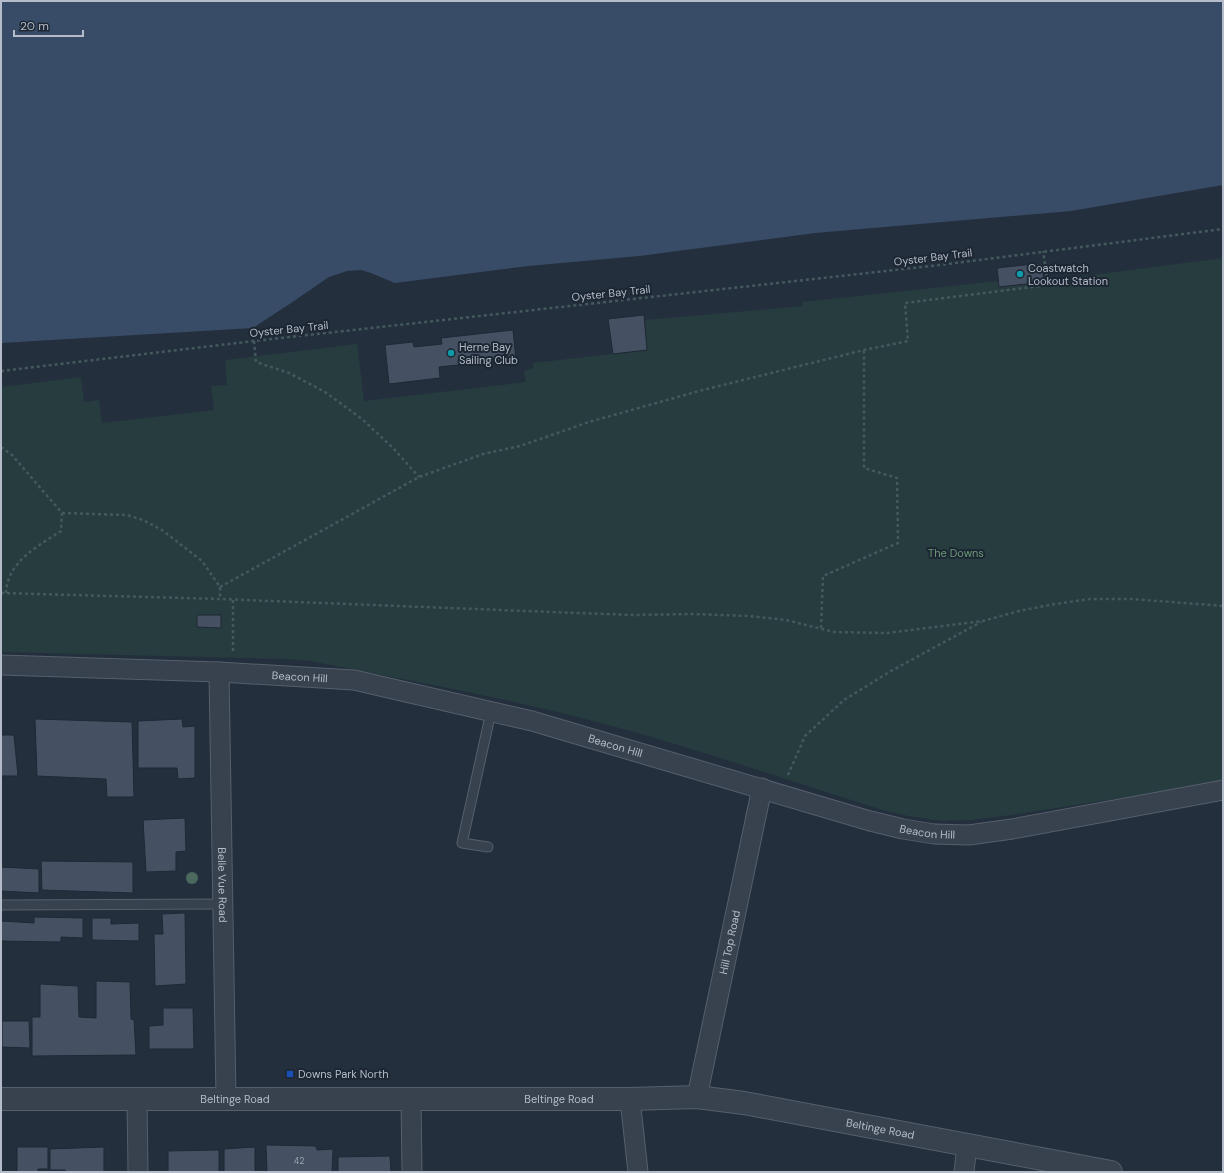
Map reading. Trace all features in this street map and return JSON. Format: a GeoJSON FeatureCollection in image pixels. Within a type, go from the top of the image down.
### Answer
{"type":"FeatureCollection","features":[{"type":"Feature","properties":{"kind":"street","name":"Beacon Hill"},"geometry":{"type":"LineString","coordinates":[[1,665],[226,672],[354,680],[532,721],[870,821],[903,829],[934,834],[969,835],[1012,829],[1223,790]]}},
{"type":"Feature","properties":{"kind":"street","name":"Belle Vue Road"},"geometry":{"type":"LineString","coordinates":[[226,672],[222,904],[226,1099]]}},
{"type":"Feature","properties":{"kind":"street","name":"Hill Top Road"},"geometry":{"type":"LineString","coordinates":[[697,1097],[762,788]]}},
{"type":"Feature","properties":{"kind":"street","name":"Beltinge Road"},"geometry":{"type":"LineString","coordinates":[[1,1099],[630,1099],[697,1097],[744,1103],[1111,1172]]}},
{"type":"Feature","properties":{"kind":"street"},"geometry":{"type":"LineString","coordinates":[[411,1098],[412,1172]]}},
{"type":"Feature","properties":{"kind":"street"},"geometry":{"type":"LineString","coordinates":[[137,1099],[138,1172]]}},
{"type":"Feature","properties":{"kind":"street"},"geometry":{"type":"LineString","coordinates":[[630,1099],[638,1172]]}},
{"type":"Feature","properties":{"kind":"street"},"geometry":{"type":"LineString","coordinates":[[964,1172],[967,1144]]}},
{"type":"Feature","properties":{"kind":"lane"},"geometry":{"type":"LineString","coordinates":[[488,847],[462,843],[491,712]]}},
{"type":"Feature","properties":{"kind":"lane"},"geometry":{"type":"LineString","coordinates":[[1,906],[222,904]]}},
{"type":"Feature","properties":{"kind":"path","name":"Oyster Bay Trail"},"geometry":{"type":"LineString","coordinates":[[1,372],[254,341],[925,267],[1223,229]]}},
{"type":"Feature","properties":{"kind":"path"},"geometry":{"type":"LineString","coordinates":[[220,587],[419,477],[483,454],[520,446],[589,422],[699,391],[864,350],[908,341],[905,303],[1046,284],[1047,278],[1043,251]]}},
{"type":"Feature","properties":{"kind":"path"},"geometry":{"type":"LineString","coordinates":[[254,341],[256,362],[289,373],[325,392],[362,420],[393,448],[419,477]]}},
{"type":"Feature","properties":{"kind":"path"},"geometry":{"type":"LineString","coordinates":[[821,628],[823,576],[898,543],[897,478],[864,468],[864,350]]}},
{"type":"Feature","properties":{"kind":"path"},"geometry":{"type":"LineString","coordinates":[[1,447],[12,455],[62,513],[61,530],[31,551],[15,566],[6,582],[6,593]]}},
{"type":"Feature","properties":{"kind":"path"},"geometry":{"type":"LineString","coordinates":[[62,513],[127,515],[143,520],[162,530],[202,561],[220,587],[220,599]]}},
{"type":"Feature","properties":{"kind":"path"},"geometry":{"type":"LineString","coordinates":[[1,593],[220,599],[634,615],[693,614],[749,616],[786,620],[834,632],[887,633],[983,621],[1055,604],[1090,599],[1132,599],[1223,606]]}},
{"type":"Feature","properties":{"kind":"path"},"geometry":{"type":"LineString","coordinates":[[226,672],[233,600]]}},
{"type":"Feature","properties":{"kind":"path"},"geometry":{"type":"LineString","coordinates":[[780,794],[805,736],[844,700],[891,671],[983,621]]}},
{"type":"Feature","properties":{"kind":"green space","name":"The Downs"},"geometry":{"type":"Polygon","coordinates":[[[1223,258],[1223,780],[1173,790],[1011,815],[972,820],[941,821],[908,816],[883,810],[696,750],[582,718],[480,695],[310,661],[285,659],[1,652],[1,387],[81,377],[84,402],[99,400],[102,423],[214,410],[211,386],[227,385],[225,360],[357,344],[364,401],[526,382],[524,371],[533,368],[533,363],[647,350],[645,320],[803,306],[802,302],[998,281],[999,287],[1223,258]]]}},
{"type":"Feature","properties":{"kind":"water"},"geometry":{"type":"Polygon","coordinates":[[[1,1],[1223,1],[1223,185],[1071,211],[815,233],[639,256],[528,266],[395,283],[361,270],[347,271],[329,277],[253,328],[1,343],[1,1]]]}},
{"type":"Feature","properties":{"kind":"building","name":"Coastwatch Lookout Station"},"geometry":{"type":"Polygon","coordinates":[[[1042,263],[1044,282],[999,287],[997,268],[1042,263]]]}},
{"type":"Feature","properties":{"kind":"building"},"geometry":{"type":"Polygon","coordinates":[[[644,315],[647,350],[613,354],[608,319],[644,315]]]}},
{"type":"Feature","properties":{"kind":"building","name":"Herne Bay Sailing Club"},"geometry":{"type":"Polygon","coordinates":[[[513,330],[516,359],[439,367],[440,378],[389,384],[385,345],[413,342],[414,347],[442,344],[441,338],[513,330]]]}},
{"type":"Feature","properties":{"kind":"building"},"geometry":{"type":"Polygon","coordinates":[[[197,615],[221,615],[221,628],[197,627],[197,615]]]}},
{"type":"Feature","properties":{"kind":"building"},"geometry":{"type":"Polygon","coordinates":[[[35,719],[132,722],[134,797],[107,797],[106,779],[37,776],[35,719]]]}},
{"type":"Feature","properties":{"kind":"building"},"geometry":{"type":"Polygon","coordinates":[[[182,719],[183,727],[195,726],[195,778],[178,779],[177,768],[138,768],[138,721],[182,719]]]}},
{"type":"Feature","properties":{"kind":"building"},"geometry":{"type":"Polygon","coordinates":[[[1,735],[14,735],[18,776],[1,776],[1,735]]]}},
{"type":"Feature","properties":{"kind":"building"},"geometry":{"type":"Polygon","coordinates":[[[185,818],[186,851],[176,852],[176,871],[146,872],[143,820],[185,818]]]}},
{"type":"Feature","properties":{"kind":"building"},"geometry":{"type":"Polygon","coordinates":[[[41,861],[133,862],[133,893],[42,890],[41,861]]]}},
{"type":"Feature","properties":{"kind":"building"},"geometry":{"type":"Polygon","coordinates":[[[1,867],[39,869],[39,893],[1,891],[1,867]]]}},
{"type":"Feature","properties":{"kind":"building"},"geometry":{"type":"Polygon","coordinates":[[[185,913],[186,984],[155,986],[154,934],[163,934],[162,914],[185,913]]]}},
{"type":"Feature","properties":{"kind":"building"},"geometry":{"type":"Polygon","coordinates":[[[34,917],[83,918],[83,938],[61,937],[61,942],[1,941],[1,921],[34,923],[34,917]]]}},
{"type":"Feature","properties":{"kind":"building"},"geometry":{"type":"Polygon","coordinates":[[[92,918],[111,918],[111,924],[139,923],[139,941],[92,940],[92,918]]]}},
{"type":"Feature","properties":{"kind":"building"},"geometry":{"type":"Polygon","coordinates":[[[96,981],[130,982],[131,1019],[134,1020],[136,1055],[32,1056],[32,1017],[40,1017],[40,984],[78,986],[79,1017],[96,1018],[96,981]]]}},
{"type":"Feature","properties":{"kind":"building"},"geometry":{"type":"Polygon","coordinates":[[[163,1008],[193,1008],[194,1049],[149,1049],[149,1026],[163,1025],[163,1008]]]}},
{"type":"Feature","properties":{"kind":"building"},"geometry":{"type":"Polygon","coordinates":[[[2,1021],[29,1021],[30,1048],[2,1047],[2,1021]]]}},
{"type":"Feature","properties":{"kind":"building"},"geometry":{"type":"Polygon","coordinates":[[[266,1145],[316,1146],[317,1150],[333,1149],[332,1172],[267,1172],[266,1145]]]}},
{"type":"Feature","properties":{"kind":"building"},"geometry":{"type":"Polygon","coordinates":[[[17,1147],[48,1147],[48,1169],[38,1169],[38,1172],[17,1172],[17,1147]]]}},
{"type":"Feature","properties":{"kind":"building"},"geometry":{"type":"Polygon","coordinates":[[[104,1147],[104,1172],[66,1172],[65,1170],[50,1170],[50,1149],[104,1147]]]}},
{"type":"Feature","properties":{"kind":"building"},"geometry":{"type":"Polygon","coordinates":[[[255,1147],[255,1172],[224,1172],[224,1149],[255,1147]]]}},
{"type":"Feature","properties":{"kind":"building"},"geometry":{"type":"Polygon","coordinates":[[[219,1150],[219,1172],[168,1172],[168,1151],[219,1150]]]}},
{"type":"Feature","properties":{"kind":"building"},"geometry":{"type":"Polygon","coordinates":[[[390,1156],[391,1172],[338,1172],[338,1157],[390,1156]]]}},
{"type":"Feature","properties":{"kind":"place","name":"Coastwatch Lookout Station"},"geometry":{"type":"Point","coordinates":[1020,274]}},
{"type":"Feature","properties":{"kind":"place","name":"Herne Bay Sailing Club"},"geometry":{"type":"Point","coordinates":[451,353]}},
{"type":"Feature","properties":{"kind":"place","name":"Downs Park North"},"geometry":{"type":"Point","coordinates":[290,1074]}}]}
